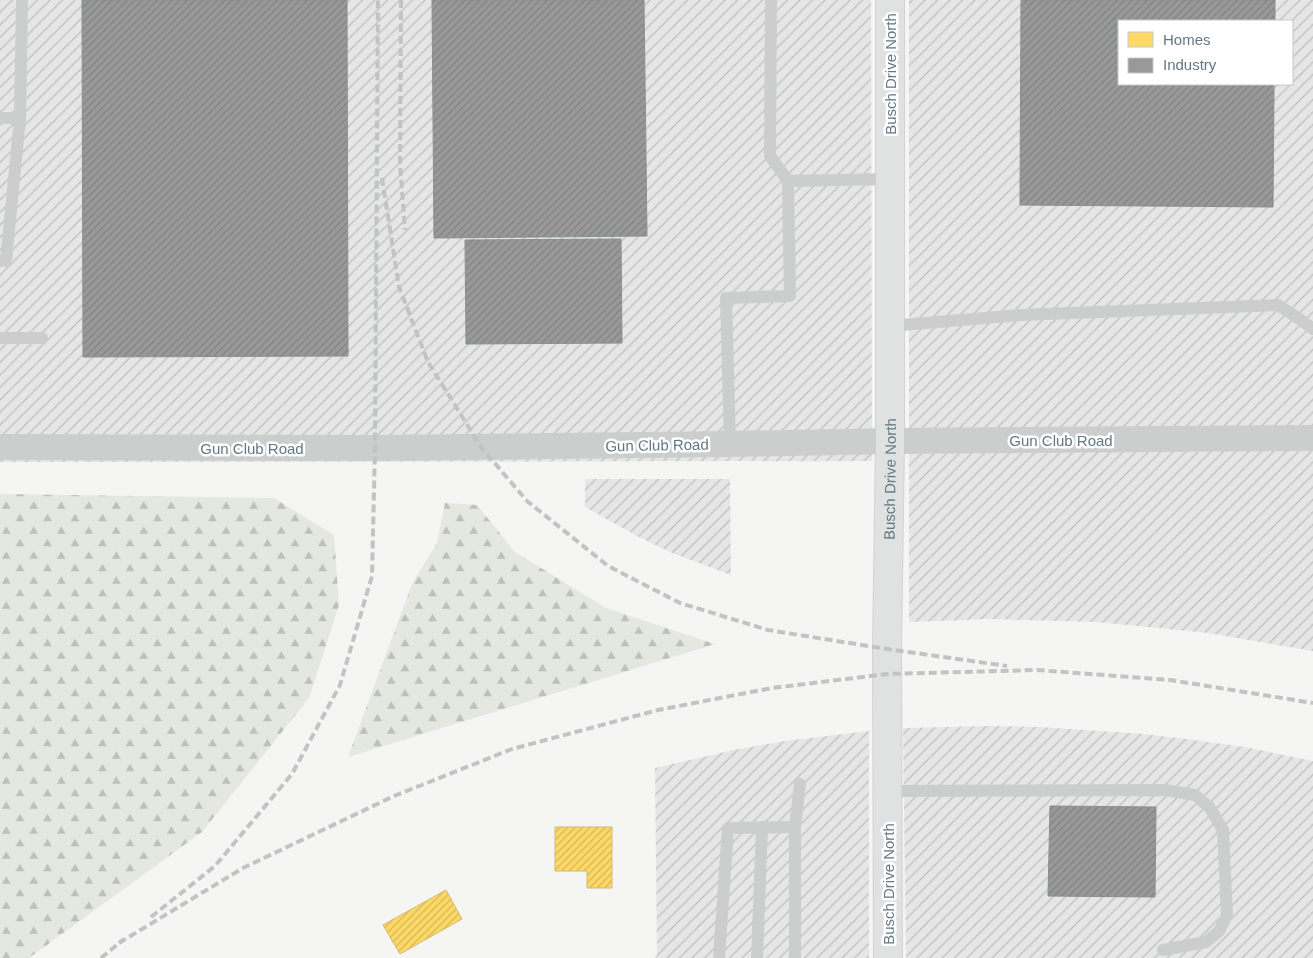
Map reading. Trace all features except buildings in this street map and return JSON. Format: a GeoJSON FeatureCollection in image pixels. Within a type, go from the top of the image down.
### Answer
{"type":"FeatureCollection","features":[{"type":"Feature","properties":{"kind":"street","name":"Busch Drive North"},"geometry":{"type":"LineString","coordinates":[[888,958],[887,649],[890,441],[890,0]]}},
{"type":"Feature","properties":{"kind":"street","name":"Gun Club Road"},"geometry":{"type":"LineString","coordinates":[[0,447],[375,448],[890,441],[1313,438]]}},
{"type":"Feature","properties":{"kind":"lane"},"geometry":{"type":"LineString","coordinates":[[0,261],[6,261],[20,118],[22,0]]}},
{"type":"Feature","properties":{"kind":"lane"},"geometry":{"type":"LineString","coordinates":[[730,444],[726,298],[790,296],[788,181],[770,156],[771,0]]}},
{"type":"Feature","properties":{"kind":"lane"},"geometry":{"type":"LineString","coordinates":[[0,118],[20,118]]}},
{"type":"Feature","properties":{"kind":"lane"},"geometry":{"type":"LineString","coordinates":[[788,181],[890,179]]}},
{"type":"Feature","properties":{"kind":"lane"},"geometry":{"type":"LineString","coordinates":[[890,326],[1020,315],[1278,305],[1313,329]]}},
{"type":"Feature","properties":{"kind":"lane"},"geometry":{"type":"LineString","coordinates":[[0,338],[42,338]]}},
{"type":"Feature","properties":{"kind":"lane"},"geometry":{"type":"LineString","coordinates":[[795,958],[795,827],[800,784]]}},
{"type":"Feature","properties":{"kind":"lane"},"geometry":{"type":"LineString","coordinates":[[888,791],[1165,790],[1194,795],[1210,808],[1223,830],[1227,915],[1219,931],[1206,942],[1163,950]]}},
{"type":"Feature","properties":{"kind":"lane"},"geometry":{"type":"LineString","coordinates":[[757,958],[762,827]]}},
{"type":"Feature","properties":{"kind":"lane"},"geometry":{"type":"LineString","coordinates":[[719,958],[728,828],[795,827]]}},
{"type":"Feature","properties":{"kind":"shaded area"},"geometry":{"type":"Polygon","coordinates":[[[0,0],[871,0],[872,461],[0,462],[0,0]]]}},
{"type":"Feature","properties":{"kind":"shaded area"},"geometry":{"type":"Polygon","coordinates":[[[909,0],[1313,0],[1313,651],[1208,633],[1098,622],[988,619],[909,622],[909,0]]]}},
{"type":"Feature","properties":{"kind":"shaded area"},"geometry":{"type":"Polygon","coordinates":[[[585,479],[730,479],[731,575],[670,552],[585,507],[585,479]]]}},
{"type":"Feature","properties":{"kind":"shaded area"},"geometry":{"type":"Polygon","coordinates":[[[1040,727],[1143,734],[1245,747],[1313,761],[1313,958],[906,958],[903,728],[1040,727]]]}},
{"type":"Feature","properties":{"kind":"shaded area"},"geometry":{"type":"Polygon","coordinates":[[[869,731],[869,958],[655,958],[657,955],[655,768],[734,750],[785,741],[869,731]]]}},
{"type":"Feature","properties":{"kind":"green space"},"geometry":{"type":"Polygon","coordinates":[[[0,494],[274,498],[334,535],[339,605],[309,698],[202,832],[29,958],[0,958],[0,494]]]}},
{"type":"Feature","properties":{"kind":"green space"},"geometry":{"type":"Polygon","coordinates":[[[445,503],[477,505],[515,552],[606,608],[715,644],[348,757],[412,584],[437,543],[445,503]]]}},
{"type":"Feature","properties":{"kind":"railway"},"geometry":{"type":"LineString","coordinates":[[151,917],[215,866],[292,774],[340,685],[372,576],[375,448],[378,0]]}},
{"type":"Feature","properties":{"kind":"railway"},"geometry":{"type":"LineString","coordinates":[[401,0],[400,165],[405,230]]}},
{"type":"Feature","properties":{"kind":"railway"},"geometry":{"type":"LineString","coordinates":[[382,178],[399,287],[428,362],[481,447],[527,501],[608,566],[680,603],[768,630],[1007,666]]}},
{"type":"Feature","properties":{"kind":"railway"},"geometry":{"type":"LineString","coordinates":[[119,943],[243,868],[394,796],[512,749],[658,710],[772,688],[887,674],[1037,670],[1170,680],[1313,703]]}},
{"type":"Feature","properties":{"kind":"railway"},"geometry":{"type":"LineString","coordinates":[[101,958],[124,939]]}}]}
